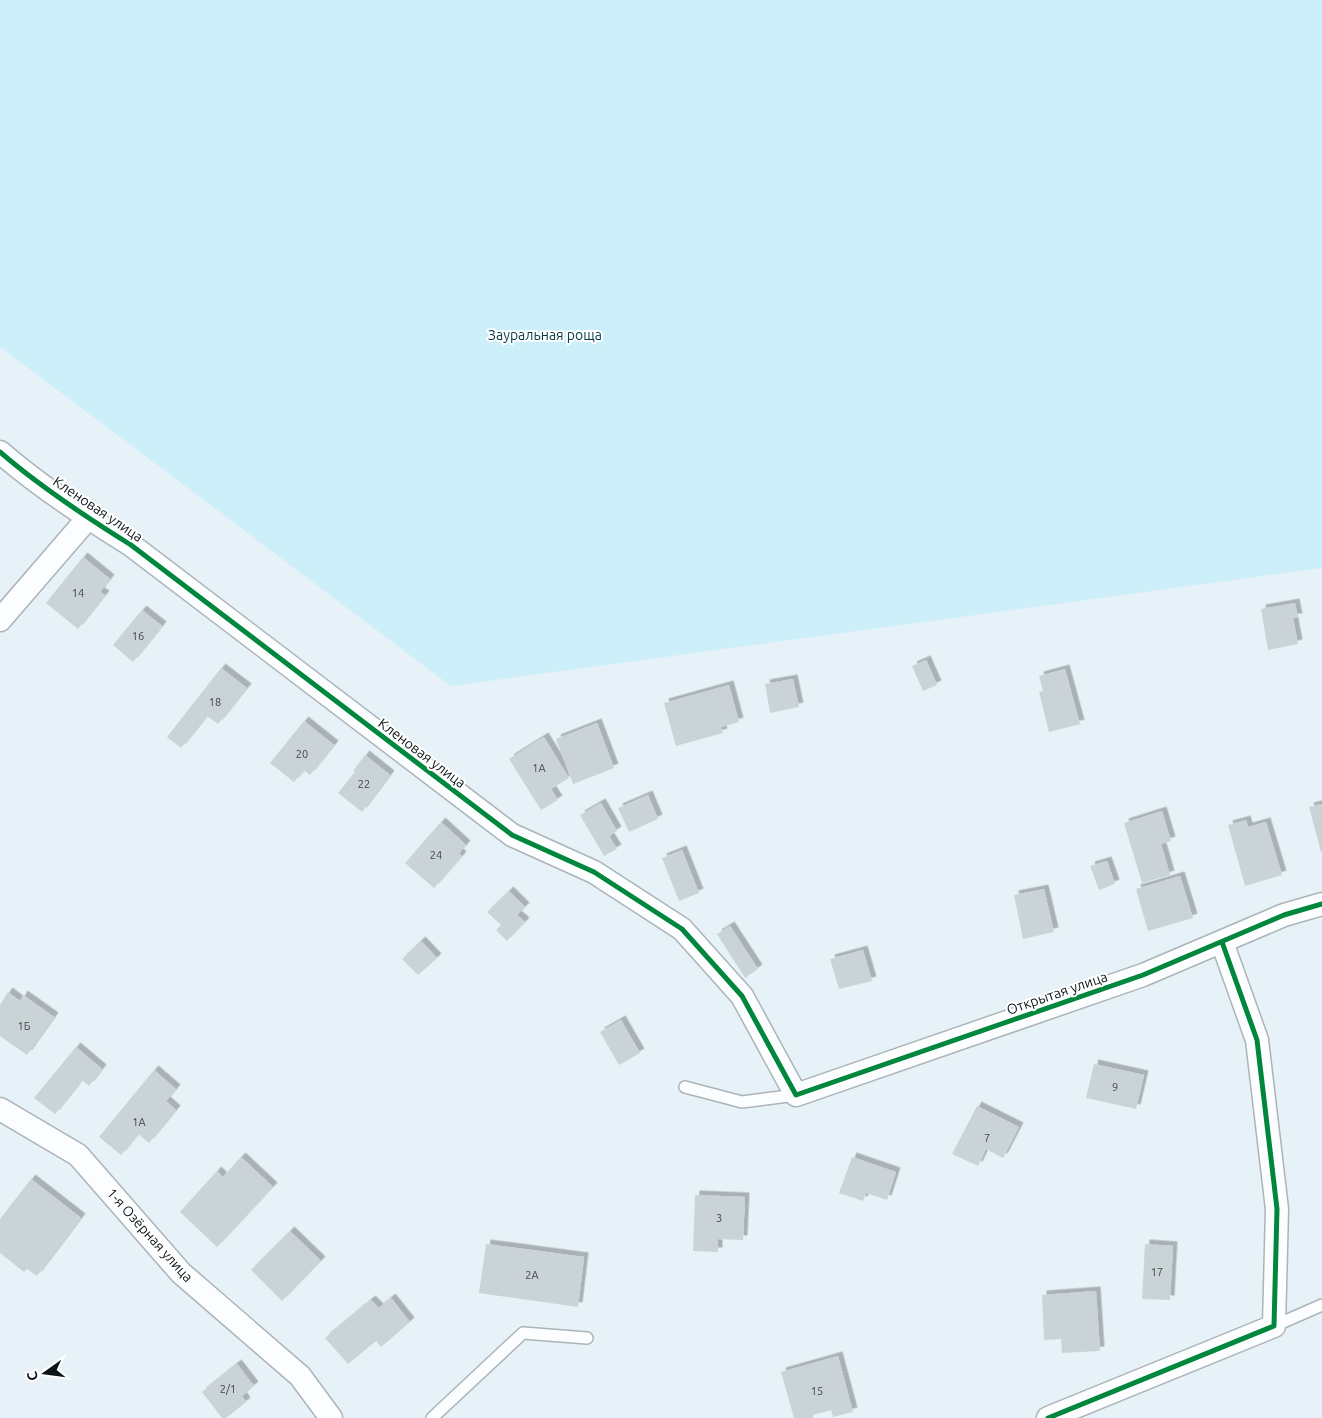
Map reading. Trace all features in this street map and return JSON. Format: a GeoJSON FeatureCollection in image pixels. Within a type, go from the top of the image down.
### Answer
{"type":"FeatureCollection","features":[{"type":"Feature","properties":{"kind":"street","name":"Кленовая улица"},"geometry":{"type":"LineString","coordinates":[[0,452],[20,469],[88,518],[131,545],[512,835],[594,872],[682,929],[742,996],[796,1095]]}},
{"type":"Feature","properties":{"kind":"street"},"geometry":{"type":"LineString","coordinates":[[0,620],[88,518]]}},
{"type":"Feature","properties":{"kind":"street","name":"Открытая улица"},"geometry":{"type":"LineString","coordinates":[[796,1095],[1143,975],[1284,916],[1322,904]]}},
{"type":"Feature","properties":{"kind":"street"},"geometry":{"type":"LineString","coordinates":[[1048,1418],[1274,1326],[1277,1210],[1257,1040],[1222,942]]}},
{"type":"Feature","properties":{"kind":"street","name":"1-я Озёрная улица"},"geometry":{"type":"LineString","coordinates":[[0,1109],[78,1156],[181,1272],[300,1376],[331,1418]]}},
{"type":"Feature","properties":{"kind":"lane"},"geometry":{"type":"LineString","coordinates":[[685,1087],[742,1102],[796,1095]]}},
{"type":"Feature","properties":{"kind":"lane"},"geometry":{"type":"LineString","coordinates":[[1274,1326],[1322,1304]]}},
{"type":"Feature","properties":{"kind":"lane"},"geometry":{"type":"LineString","coordinates":[[432,1418],[523,1333],[587,1338]]}},
{"type":"Feature","properties":{"kind":"green space","name":"Зауральная роща"},"geometry":{"type":"Polygon","coordinates":[[[0,0],[1322,0],[1322,568],[451,686],[0,347],[0,0]]]}},
{"type":"Feature","properties":{"kind":"building"},"geometry":{"type":"Polygon","coordinates":[[[83,557],[110,579],[100,592],[105,595],[78,629],[46,603],[83,557]]]}},
{"type":"Feature","properties":{"kind":"building"},"geometry":{"type":"Polygon","coordinates":[[[1295,603],[1298,618],[1293,618],[1298,644],[1268,650],[1261,609],[1295,603]]]}},
{"type":"Feature","properties":{"kind":"building"},"geometry":{"type":"Polygon","coordinates":[[[142,610],[162,626],[133,662],[113,645],[142,610]]]}},
{"type":"Feature","properties":{"kind":"building"},"geometry":{"type":"Polygon","coordinates":[[[926,660],[937,685],[923,691],[912,666],[926,660]]]}},
{"type":"Feature","properties":{"kind":"building"},"geometry":{"type":"Polygon","coordinates":[[[221,668],[247,688],[218,724],[207,716],[181,748],[167,737],[221,668]]]}},
{"type":"Feature","properties":{"kind":"building"},"geometry":{"type":"Polygon","coordinates":[[[1065,669],[1080,724],[1049,732],[1039,692],[1043,691],[1039,676],[1065,669]]]}},
{"type":"Feature","properties":{"kind":"building"},"geometry":{"type":"Polygon","coordinates":[[[793,679],[799,707],[770,713],[765,684],[793,679]]]}},
{"type":"Feature","properties":{"kind":"building"},"geometry":{"type":"Polygon","coordinates":[[[729,685],[739,722],[721,727],[723,733],[676,746],[664,703],[729,685]]]}},
{"type":"Feature","properties":{"kind":"building"},"geometry":{"type":"Polygon","coordinates":[[[304,721],[334,745],[310,775],[304,770],[294,782],[270,763],[304,721]]]}},
{"type":"Feature","properties":{"kind":"building"},"geometry":{"type":"Polygon","coordinates":[[[597,723],[614,768],[573,784],[556,739],[597,723]]]}},
{"type":"Feature","properties":{"kind":"building"},"geometry":{"type":"Polygon","coordinates":[[[544,737],[569,778],[551,789],[558,800],[541,810],[509,759],[544,737]]]}},
{"type":"Feature","properties":{"kind":"building"},"geometry":{"type":"Polygon","coordinates":[[[365,755],[390,775],[362,812],[338,793],[355,772],[353,771],[365,755]]]}},
{"type":"Feature","properties":{"kind":"building"},"geometry":{"type":"Polygon","coordinates":[[[648,795],[658,819],[629,832],[618,808],[648,795]]]}},
{"type":"Feature","properties":{"kind":"building"},"geometry":{"type":"Polygon","coordinates":[[[601,803],[617,831],[609,836],[617,849],[604,856],[580,815],[601,803]]]}},
{"type":"Feature","properties":{"kind":"building"},"geometry":{"type":"Polygon","coordinates":[[[1322,804],[1322,852],[1321,852],[1309,807],[1322,804]]]}},
{"type":"Feature","properties":{"kind":"building"},"geometry":{"type":"Polygon","coordinates":[[[1162,811],[1171,841],[1161,844],[1170,875],[1142,883],[1124,823],[1162,811]]]}},
{"type":"Feature","properties":{"kind":"building"},"geometry":{"type":"Polygon","coordinates":[[[1246,820],[1248,827],[1266,822],[1282,875],[1245,886],[1228,825],[1246,820]]]}},
{"type":"Feature","properties":{"kind":"building"},"geometry":{"type":"Polygon","coordinates":[[[441,822],[466,845],[459,853],[462,856],[434,888],[405,863],[441,822]]]}},
{"type":"Feature","properties":{"kind":"building"},"geometry":{"type":"Polygon","coordinates":[[[682,850],[699,893],[679,901],[662,858],[682,850]]]}},
{"type":"Feature","properties":{"kind":"building"},"geometry":{"type":"Polygon","coordinates":[[[1107,861],[1115,884],[1099,890],[1090,866],[1107,861]]]}},
{"type":"Feature","properties":{"kind":"building"},"geometry":{"type":"Polygon","coordinates":[[[1180,876],[1193,918],[1148,931],[1136,889],[1180,876]]]}},
{"type":"Feature","properties":{"kind":"building"},"geometry":{"type":"Polygon","coordinates":[[[1044,889],[1054,932],[1023,939],[1014,895],[1044,889]]]}},
{"type":"Feature","properties":{"kind":"building"},"geometry":{"type":"Polygon","coordinates":[[[509,891],[525,907],[517,915],[525,922],[507,941],[496,930],[501,925],[487,912],[509,891]]]}},
{"type":"Feature","properties":{"kind":"building"},"geometry":{"type":"Polygon","coordinates":[[[730,926],[758,969],[745,978],[717,934],[730,926]]]}},
{"type":"Feature","properties":{"kind":"building"},"geometry":{"type":"Polygon","coordinates":[[[421,941],[437,958],[418,975],[402,959],[421,941]]]}},
{"type":"Feature","properties":{"kind":"building"},"geometry":{"type":"Polygon","coordinates":[[[863,950],[872,981],[839,989],[830,959],[863,950]]]}},
{"type":"Feature","properties":{"kind":"building"},"geometry":{"type":"Polygon","coordinates":[[[8,992],[20,1001],[23,995],[54,1017],[27,1055],[0,1036],[0,1005],[8,992]]]}},
{"type":"Feature","properties":{"kind":"building"},"geometry":{"type":"Polygon","coordinates":[[[621,1020],[640,1053],[619,1065],[600,1032],[621,1020]]]}},
{"type":"Feature","properties":{"kind":"building"},"geometry":{"type":"Polygon","coordinates":[[[76,1047],[102,1069],[89,1086],[82,1080],[55,1114],[34,1098],[76,1047]]]}},
{"type":"Feature","properties":{"kind":"building"},"geometry":{"type":"Polygon","coordinates":[[[1094,1064],[1144,1075],[1136,1109],[1086,1098],[1094,1064]]]}},
{"type":"Feature","properties":{"kind":"building"},"geometry":{"type":"Polygon","coordinates":[[[154,1070],[176,1089],[166,1101],[176,1110],[149,1143],[138,1134],[121,1155],[99,1137],[154,1070]]]}},
{"type":"Feature","properties":{"kind":"building"},"geometry":{"type":"Polygon","coordinates":[[[977,1106],[1019,1127],[1003,1158],[986,1149],[978,1166],[952,1154],[977,1106]]]}},
{"type":"Feature","properties":{"kind":"building"},"geometry":{"type":"Polygon","coordinates":[[[241,1157],[273,1187],[217,1247],[180,1212],[217,1171],[223,1177],[241,1157]]]}},
{"type":"Feature","properties":{"kind":"building"},"geometry":{"type":"Polygon","coordinates":[[[852,1157],[896,1172],[887,1200],[866,1193],[863,1201],[839,1193],[852,1157]]]}},
{"type":"Feature","properties":{"kind":"building"},"geometry":{"type":"Polygon","coordinates":[[[31,1179],[81,1218],[37,1276],[27,1269],[24,1272],[0,1253],[0,1219],[31,1179]]]}},
{"type":"Feature","properties":{"kind":"building"},"geometry":{"type":"Polygon","coordinates":[[[695,1195],[745,1197],[743,1240],[718,1239],[718,1252],[693,1251],[695,1195]]]}},
{"type":"Feature","properties":{"kind":"building"},"geometry":{"type":"Polygon","coordinates":[[[290,1231],[321,1261],[282,1301],[251,1270],[290,1231]]]}},
{"type":"Feature","properties":{"kind":"building"},"geometry":{"type":"Polygon","coordinates":[[[486,1244],[584,1257],[578,1307],[479,1293],[486,1244]]]}},
{"type":"Feature","properties":{"kind":"building"},"geometry":{"type":"Polygon","coordinates":[[[1145,1244],[1173,1246],[1170,1300],[1142,1299],[1145,1244]]]}},
{"type":"Feature","properties":{"kind":"building"},"geometry":{"type":"Polygon","coordinates":[[[1096,1291],[1100,1351],[1062,1353],[1061,1339],[1044,1340],[1042,1295],[1096,1291]]]}},
{"type":"Feature","properties":{"kind":"building"},"geometry":{"type":"Polygon","coordinates":[[[391,1298],[410,1322],[381,1347],[376,1341],[348,1364],[325,1338],[371,1300],[379,1308],[391,1298]]]}},
{"type":"Feature","properties":{"kind":"building"},"geometry":{"type":"Polygon","coordinates":[[[838,1356],[853,1412],[833,1417],[831,1410],[813,1415],[813,1418],[794,1418],[781,1372],[838,1356]]]}},
{"type":"Feature","properties":{"kind":"building"},"geometry":{"type":"Polygon","coordinates":[[[237,1364],[254,1386],[242,1396],[246,1402],[226,1418],[222,1418],[202,1392],[237,1364]]]}},
{"type":"Feature","properties":{"kind":"cycle path"},"geometry":{"type":"LineString","coordinates":[[0,452],[64,501],[131,545],[512,835],[594,872],[682,929],[742,996],[796,1095],[1143,975],[1284,915],[1322,904]]}},
{"type":"Feature","properties":{"kind":"cycle path"},"geometry":{"type":"LineString","coordinates":[[1048,1418],[1274,1326],[1277,1209],[1257,1040],[1222,942]]}}]}
